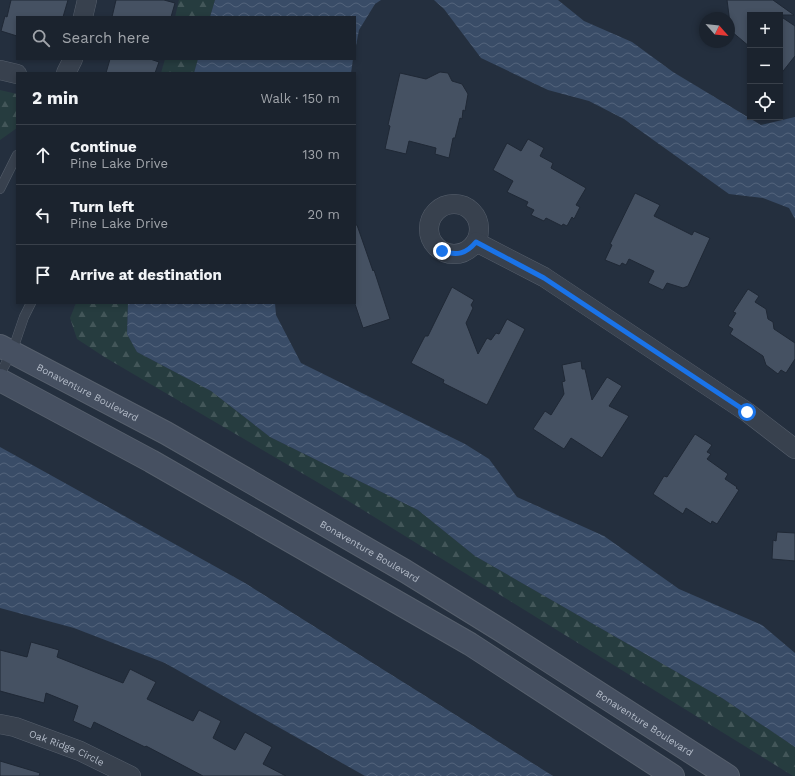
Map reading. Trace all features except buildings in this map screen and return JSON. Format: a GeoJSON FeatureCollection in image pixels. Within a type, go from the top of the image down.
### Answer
{"type":"FeatureCollection","features":[{"type":"Feature","properties":{"kind":"main road","name":"Bonaventure Boulevard"},"geometry":{"type":"LineString","coordinates":[[6,349],[166,433],[405,571],[502,631],[728,776]]}},
{"type":"Feature","properties":{"kind":"main road"},"geometry":{"type":"LineString","coordinates":[[0,380],[151,461],[470,644],[673,776]]}},
{"type":"Feature","properties":{"kind":"street"},"geometry":{"type":"LineString","coordinates":[[83,16],[87,0]]}},
{"type":"Feature","properties":{"kind":"street"},"geometry":{"type":"LineString","coordinates":[[66,72],[72,60]]}},
{"type":"Feature","properties":{"kind":"street"},"geometry":{"type":"LineString","coordinates":[[0,70],[16,74]]}},
{"type":"Feature","properties":{"kind":"street"},"geometry":{"type":"LineString","coordinates":[[476,242],[550,282],[747,412],[795,449]]}},
{"type":"Feature","properties":{"kind":"street","name":"Oak Ridge Circle"},"geometry":{"type":"LineString","coordinates":[[0,724],[15,727],[80,751],[131,776]]}},
{"type":"Feature","properties":{"kind":"lane"},"geometry":{"type":"LineString","coordinates":[[0,188],[16,157]]}},
{"type":"Feature","properties":{"kind":"lane"},"geometry":{"type":"LineString","coordinates":[[0,374],[6,349],[30,304]]}},
{"type":"Feature","properties":{"kind":"green space"},"geometry":{"type":"Polygon","coordinates":[[[179,0],[215,0],[210,16],[175,16],[179,0]]]}},
{"type":"Feature","properties":{"kind":"green space"},"geometry":{"type":"Polygon","coordinates":[[[165,60],[198,60],[194,72],[161,72],[165,60]]]}},
{"type":"Feature","properties":{"kind":"green space"},"geometry":{"type":"Polygon","coordinates":[[[0,90],[16,94],[16,129],[0,140],[0,90]]]}},
{"type":"Feature","properties":{"kind":"green space"},"geometry":{"type":"Polygon","coordinates":[[[76,304],[128,304],[127,334],[137,352],[211,391],[270,437],[418,510],[475,556],[722,698],[795,747],[795,776],[329,489],[106,358],[77,339],[70,318],[76,304]]]}},
{"type":"Feature","properties":{"kind":"water"},"geometry":{"type":"Polygon","coordinates":[[[215,0],[381,0],[375,4],[359,30],[356,46],[356,16],[210,16],[215,0]]]}},
{"type":"Feature","properties":{"kind":"water"},"geometry":{"type":"Polygon","coordinates":[[[434,0],[558,0],[584,21],[632,42],[673,72],[747,117],[747,120],[753,120],[761,125],[795,117],[795,219],[789,208],[763,198],[729,194],[624,119],[589,101],[548,90],[481,58],[444,9],[434,0]]]}},
{"type":"Feature","properties":{"kind":"water"},"geometry":{"type":"Polygon","coordinates":[[[198,60],[353,60],[351,72],[194,72],[198,60]]]}},
{"type":"Feature","properties":{"kind":"water"},"geometry":{"type":"Polygon","coordinates":[[[128,304],[275,304],[276,315],[301,363],[465,444],[489,459],[517,497],[604,536],[679,589],[762,625],[795,653],[795,747],[722,698],[475,556],[418,510],[270,437],[211,391],[137,352],[127,334],[128,304]]]}},
{"type":"Feature","properties":{"kind":"water"},"geometry":{"type":"Polygon","coordinates":[[[0,447],[245,583],[553,776],[365,776],[165,663],[74,628],[0,608],[0,447]]]}},
{"type":"Feature","properties":{"kind":"route"},"geometry":{"type":"LineString","coordinates":[[442,251],[449,254],[465,252],[476,242],[544,278],[747,412]]}}]}
